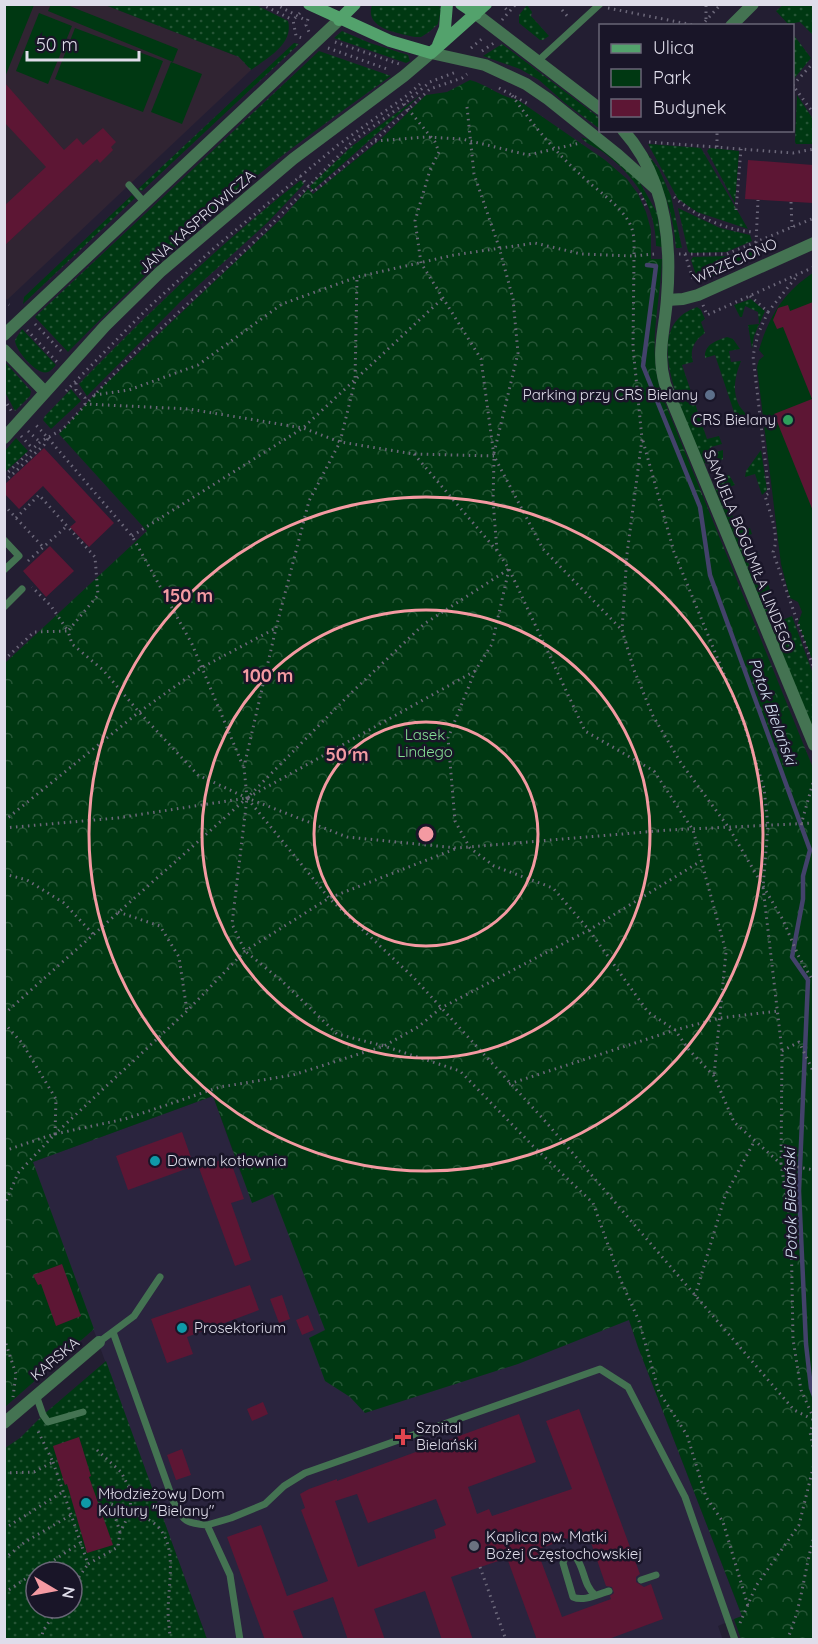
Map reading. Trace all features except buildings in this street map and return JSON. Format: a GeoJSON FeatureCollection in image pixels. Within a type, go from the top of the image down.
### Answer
{"type":"FeatureCollection","features":[{"type":"Feature","properties":{"kind":"main road"},"geometry":{"type":"LineString","coordinates":[[339,20],[354,4]]}},
{"type":"Feature","properties":{"kind":"main road"},"geometry":{"type":"LineString","coordinates":[[431,53],[445,28],[447,4]]}},
{"type":"Feature","properties":{"kind":"main road"},"geometry":{"type":"LineString","coordinates":[[461,4],[476,14]]}},
{"type":"Feature","properties":{"kind":"main road"},"geometry":{"type":"LineString","coordinates":[[431,53],[486,4]]}},
{"type":"Feature","properties":{"kind":"main road"},"geometry":{"type":"LineString","coordinates":[[308,10],[390,41],[431,53]]}},
{"type":"Feature","properties":{"kind":"street"},"geometry":{"type":"LineString","coordinates":[[733,24],[753,4]]}},
{"type":"Feature","properties":{"kind":"street"},"geometry":{"type":"LineString","coordinates":[[476,14],[599,108]]}},
{"type":"Feature","properties":{"kind":"street"},"geometry":{"type":"LineString","coordinates":[[4,335],[339,20]]}},
{"type":"Feature","properties":{"kind":"street"},"geometry":{"type":"LineString","coordinates":[[431,53],[485,65],[526,84],[618,155],[656,189]]}},
{"type":"Feature","properties":{"kind":"street","name":"JANA KASPROWICZA"},"geometry":{"type":"LineString","coordinates":[[4,438],[105,326],[160,272],[293,159],[399,80],[431,53]]}},
{"type":"Feature","properties":{"kind":"street","name":"SAMUELA BOGUMIŁA LINDEGO"},"geometry":{"type":"LineString","coordinates":[[624,132],[647,167],[666,224],[669,254],[668,300],[660,355],[665,384],[813,745]]}},
{"type":"Feature","properties":{"kind":"street","name":"WRZECIONO"},"geometry":{"type":"LineString","coordinates":[[668,300],[698,295],[813,243]]}},
{"type":"Feature","properties":{"kind":"street"},"geometry":{"type":"LineString","coordinates":[[4,350],[45,392]]}},
{"type":"Feature","properties":{"kind":"street","name":"KARSKA"},"geometry":{"type":"LineString","coordinates":[[8,1420],[99,1342]]}},
{"type":"Feature","properties":{"kind":"lane"},"geometry":{"type":"LineString","coordinates":[[538,61],[599,5]]}},
{"type":"Feature","properties":{"kind":"lane"},"geometry":{"type":"LineString","coordinates":[[129,184],[144,202]]}},
{"type":"Feature","properties":{"kind":"lane"},"geometry":{"type":"LineString","coordinates":[[4,540],[19,556],[4,570]]}},
{"type":"Feature","properties":{"kind":"lane"},"geometry":{"type":"LineString","coordinates":[[4,607],[22,589]]}},
{"type":"Feature","properties":{"kind":"lane"},"geometry":{"type":"LineString","coordinates":[[99,1342],[134,1316],[160,1277]]}},
{"type":"Feature","properties":{"kind":"lane"},"geometry":{"type":"LineString","coordinates":[[112,1332],[174,1503],[182,1518],[190,1524],[207,1525],[231,1518],[265,1504],[284,1486],[305,1473],[600,1369],[628,1387],[685,1497],[734,1637]]}},
{"type":"Feature","properties":{"kind":"lane"},"geometry":{"type":"LineString","coordinates":[[36,1395],[48,1422],[83,1412]]}},
{"type":"Feature","properties":{"kind":"lane"},"geometry":{"type":"LineString","coordinates":[[207,1525],[231,1575],[240,1640]]}},
{"type":"Feature","properties":{"kind":"lane"},"geometry":{"type":"LineString","coordinates":[[595,1595],[589,1590],[575,1556],[565,1558],[563,1563],[573,1597],[579,1600],[609,1591]]}},
{"type":"Feature","properties":{"kind":"lane"},"geometry":{"type":"LineString","coordinates":[[641,1580],[656,1575]]}},
{"type":"Feature","properties":{"kind":"path"},"geometry":{"type":"LineString","coordinates":[[261,4],[293,20]]}},
{"type":"Feature","properties":{"kind":"path"},"geometry":{"type":"LineString","coordinates":[[275,4],[308,21]]}},
{"type":"Feature","properties":{"kind":"path"},"geometry":{"type":"LineString","coordinates":[[501,4],[509,12]]}},
{"type":"Feature","properties":{"kind":"path"},"geometry":{"type":"LineString","coordinates":[[502,20],[516,4]]}},
{"type":"Feature","properties":{"kind":"path"},"geometry":{"type":"LineString","coordinates":[[562,4],[562,10],[571,20]]}},
{"type":"Feature","properties":{"kind":"path"},"geometry":{"type":"LineString","coordinates":[[706,4],[706,21]]}},
{"type":"Feature","properties":{"kind":"path"},"geometry":{"type":"LineString","coordinates":[[702,24],[721,4]]}},
{"type":"Feature","properties":{"kind":"path"},"geometry":{"type":"LineString","coordinates":[[599,5],[689,24]]}},
{"type":"Feature","properties":{"kind":"path"},"geometry":{"type":"LineString","coordinates":[[293,20],[308,10],[307,29],[311,33]]}},
{"type":"Feature","properties":{"kind":"path"},"geometry":{"type":"LineString","coordinates":[[293,20],[296,36],[306,39]]}},
{"type":"Feature","properties":{"kind":"path"},"geometry":{"type":"LineString","coordinates":[[468,52],[488,33]]}},
{"type":"Feature","properties":{"kind":"path"},"geometry":{"type":"LineString","coordinates":[[330,40],[404,66]]}},
{"type":"Feature","properties":{"kind":"path"},"geometry":{"type":"LineString","coordinates":[[478,55],[498,40]]}},
{"type":"Feature","properties":{"kind":"path"},"geometry":{"type":"LineString","coordinates":[[324,46],[397,72]]}},
{"type":"Feature","properties":{"kind":"path"},"geometry":{"type":"LineString","coordinates":[[794,83],[813,62]]}},
{"type":"Feature","properties":{"kind":"path"},"geometry":{"type":"LineString","coordinates":[[4,476],[40,442],[63,429],[127,360],[252,244],[353,141],[404,104],[430,81],[455,72],[459,67]]}},
{"type":"Feature","properties":{"kind":"path"},"geometry":{"type":"LineString","coordinates":[[300,176],[313,192],[373,142],[430,89],[462,78],[467,74]]}},
{"type":"Feature","properties":{"kind":"path"},"geometry":{"type":"LineString","coordinates":[[411,79],[430,89]]}},
{"type":"Feature","properties":{"kind":"path"},"geometry":{"type":"LineString","coordinates":[[490,83],[531,105]]}},
{"type":"Feature","properties":{"kind":"path"},"geometry":{"type":"LineString","coordinates":[[58,397],[76,382],[148,308],[205,257],[338,145],[410,94],[420,84]]}},
{"type":"Feature","properties":{"kind":"path"},"geometry":{"type":"LineString","coordinates":[[794,86],[813,114]]}},
{"type":"Feature","properties":{"kind":"path"},"geometry":{"type":"LineString","coordinates":[[511,94],[555,149],[620,210],[630,224],[634,239],[633,347],[642,439],[674,552],[742,717],[764,788],[768,826],[764,887],[782,1052],[781,1164],[791,1224],[793,1340],[801,1390],[813,1420],[810,1432],[813,1452]]}},
{"type":"Feature","properties":{"kind":"path"},"geometry":{"type":"LineString","coordinates":[[404,104],[435,142],[439,152],[430,170],[415,220],[421,263],[481,359],[494,456],[493,500],[498,552]]}},
{"type":"Feature","properties":{"kind":"path"},"geometry":{"type":"LineString","coordinates":[[467,107],[474,174],[499,247],[513,299],[518,353],[494,456],[543,549],[622,630]]}},
{"type":"Feature","properties":{"kind":"path"},"geometry":{"type":"LineString","coordinates":[[717,132],[717,147]]}},
{"type":"Feature","properties":{"kind":"path"},"geometry":{"type":"LineString","coordinates":[[373,142],[430,137],[471,141],[528,155],[582,142],[576,138]]}},
{"type":"Feature","properties":{"kind":"path"},"geometry":{"type":"LineString","coordinates":[[641,141],[793,153],[813,149]]}},
{"type":"Feature","properties":{"kind":"path"},"geometry":{"type":"LineString","coordinates":[[736,210],[741,149]]}},
{"type":"Feature","properties":{"kind":"path"},"geometry":{"type":"LineString","coordinates":[[638,190],[650,214]]}},
{"type":"Feature","properties":{"kind":"path"},"geometry":{"type":"LineString","coordinates":[[674,197],[692,212],[722,226],[752,232]]}},
{"type":"Feature","properties":{"kind":"path"},"geometry":{"type":"LineString","coordinates":[[755,244],[758,200]]}},
{"type":"Feature","properties":{"kind":"path"},"geometry":{"type":"LineString","coordinates":[[791,202],[792,228]]}},
{"type":"Feature","properties":{"kind":"path"},"geometry":{"type":"LineString","coordinates":[[94,395],[129,390],[198,365],[282,304],[357,277],[454,255],[535,243],[581,254],[634,256],[727,254],[813,218]]}},
{"type":"Feature","properties":{"kind":"path"},"geometry":{"type":"LineString","coordinates":[[655,246],[656,254]]}},
{"type":"Feature","properties":{"kind":"path"},"geometry":{"type":"LineString","coordinates":[[798,274],[768,312],[758,334],[753,356],[769,493],[765,496],[773,523],[775,547],[773,552],[813,669]]}},
{"type":"Feature","properties":{"kind":"path"},"geometry":{"type":"LineString","coordinates":[[244,767],[276,628],[309,501],[340,442],[355,381],[357,277]]}},
{"type":"Feature","properties":{"kind":"path"},"geometry":{"type":"LineString","coordinates":[[750,296],[768,312]]}},
{"type":"Feature","properties":{"kind":"path"},"geometry":{"type":"LineString","coordinates":[[132,536],[303,428],[443,298]]}},
{"type":"Feature","properties":{"kind":"path"},"geometry":{"type":"LineString","coordinates":[[4,301],[6,307],[22,317],[68,366],[76,382],[75,390],[85,398],[85,404]]}},
{"type":"Feature","properties":{"kind":"path"},"geometry":{"type":"LineString","coordinates":[[22,317],[68,366],[84,373]]}},
{"type":"Feature","properties":{"kind":"path"},"geometry":{"type":"LineString","coordinates":[[85,404],[189,409],[303,428],[340,442],[414,454],[494,456]]}},
{"type":"Feature","properties":{"kind":"path"},"geometry":{"type":"LineString","coordinates":[[34,423],[132,536],[192,644],[244,767],[247,798],[232,924],[245,951],[283,982],[337,1034],[384,1046],[460,1071],[532,1146],[593,1203],[621,1281],[639,1321],[659,1392],[687,1435],[706,1497],[723,1522],[748,1606]]}},
{"type":"Feature","properties":{"kind":"path"},"geometry":{"type":"LineString","coordinates":[[4,482],[44,445],[48,438]]}},
{"type":"Feature","properties":{"kind":"path"},"geometry":{"type":"LineString","coordinates":[[642,439],[627,554],[622,630],[634,670],[653,716],[681,763],[729,828],[783,920],[813,982]]}},
{"type":"Feature","properties":{"kind":"path"},"geometry":{"type":"LineString","coordinates":[[414,454],[498,552],[509,569],[585,731],[654,771],[693,830],[726,952],[714,1076]]}},
{"type":"Feature","properties":{"kind":"path"},"geometry":{"type":"LineString","coordinates":[[4,660],[34,632],[68,631],[98,595],[95,557],[39,495],[15,518]]}},
{"type":"Feature","properties":{"kind":"path"},"geometry":{"type":"LineString","coordinates":[[4,505],[43,547]]}},
{"type":"Feature","properties":{"kind":"path"},"geometry":{"type":"LineString","coordinates":[[26,562],[67,526]]}},
{"type":"Feature","properties":{"kind":"path"},"geometry":{"type":"LineString","coordinates":[[509,569],[492,644],[474,671],[448,738],[455,821],[470,848],[494,866],[553,888],[589,930],[648,1012],[675,1030],[689,1050],[714,1076],[734,1122],[781,1164],[813,1170]]}},
{"type":"Feature","properties":{"kind":"path"},"geometry":{"type":"LineString","coordinates":[[4,1014],[247,798],[350,694],[424,624],[509,569]]}},
{"type":"Feature","properties":{"kind":"path"},"geometry":{"type":"LineString","coordinates":[[25,579],[51,606],[68,631],[72,644],[103,670],[198,775],[247,798],[347,837],[470,848],[813,823]]}},
{"type":"Feature","properties":{"kind":"path"},"geometry":{"type":"LineString","coordinates":[[4,820],[139,712],[201,668],[276,628]]}},
{"type":"Feature","properties":{"kind":"path"},"geometry":{"type":"LineString","coordinates":[[4,828],[117,818],[247,798],[474,671]]}},
{"type":"Feature","properties":{"kind":"path"},"geometry":{"type":"LineString","coordinates":[[801,825],[813,778]]}},
{"type":"Feature","properties":{"kind":"path"},"geometry":{"type":"LineString","coordinates":[[247,798],[329,898],[414,978],[568,1148],[794,1410],[813,1420]]}},
{"type":"Feature","properties":{"kind":"path"},"geometry":{"type":"LineString","coordinates":[[4,1206],[18,1173],[56,1134],[187,1011],[245,951],[329,898],[457,848]]}},
{"type":"Feature","properties":{"kind":"path"},"geometry":{"type":"LineString","coordinates":[[4,1151],[56,1134],[125,1119],[220,1087],[293,1075],[384,1046],[418,1027],[441,1008],[589,930],[701,861]]}},
{"type":"Feature","properties":{"kind":"path"},"geometry":{"type":"LineString","coordinates":[[4,874],[27,880],[64,903],[93,934]]}},
{"type":"Feature","properties":{"kind":"path"},"geometry":{"type":"LineString","coordinates":[[118,912],[160,926],[179,957],[187,1011]]}},
{"type":"Feature","properties":{"kind":"path"},"geometry":{"type":"LineString","coordinates":[[509,1084],[675,1030],[720,1018],[778,1011]]}},
{"type":"Feature","properties":{"kind":"path"},"geometry":{"type":"LineString","coordinates":[[4,1023],[22,1043],[56,1099],[56,1134]]}},
{"type":"Feature","properties":{"kind":"path"},"geometry":{"type":"LineString","coordinates":[[782,1052],[799,1042],[813,1073]]}},
{"type":"Feature","properties":{"kind":"path"},"geometry":{"type":"LineString","coordinates":[[695,1296],[725,1197],[755,1140]]}},
{"type":"Feature","properties":{"kind":"path"},"geometry":{"type":"LineString","coordinates":[[4,1338],[16,1374],[8,1420]]}},
{"type":"Feature","properties":{"kind":"path"},"geometry":{"type":"LineString","coordinates":[[48,1422],[38,1431],[64,1491],[88,1564]]}},
{"type":"Feature","properties":{"kind":"path"},"geometry":{"type":"LineString","coordinates":[[84,1570],[88,1564],[118,1547],[120,1532],[130,1513],[131,1491],[121,1472],[97,1450]]}},
{"type":"Feature","properties":{"kind":"path"},"geometry":{"type":"LineString","coordinates":[[4,1473],[34,1472],[53,1462]]}},
{"type":"Feature","properties":{"kind":"path"},"geometry":{"type":"LineString","coordinates":[[734,1637],[756,1586],[799,1525],[813,1464]]}},
{"type":"Feature","properties":{"kind":"path"},"geometry":{"type":"LineString","coordinates":[[4,1529],[64,1491]]}},
{"type":"Feature","properties":{"kind":"path"},"geometry":{"type":"LineString","coordinates":[[120,1532],[111,1504],[130,1513],[144,1516],[160,1528],[172,1557],[168,1612],[170,1640]]}},
{"type":"Feature","properties":{"kind":"path"},"geometry":{"type":"LineString","coordinates":[[4,1559],[25,1542],[71,1515]]}},
{"type":"Feature","properties":{"kind":"path"},"geometry":{"type":"LineString","coordinates":[[787,1640],[792,1629],[813,1537]]}},
{"type":"Feature","properties":{"kind":"path"},"geometry":{"type":"LineString","coordinates":[[4,1593],[80,1543]]}},
{"type":"Feature","properties":{"kind":"path"},"geometry":{"type":"LineString","coordinates":[[480,1567],[506,1640]]}},
{"type":"Feature","properties":{"kind":"path"},"geometry":{"type":"LineString","coordinates":[[41,1640],[43,1630],[50,1620]]}},
{"type":"Feature","properties":{"kind":"path"},"geometry":{"type":"LineString","coordinates":[[4,1635],[7,1640]]}},
{"type":"Feature","properties":{"kind":"shaded area"},"geometry":{"type":"Polygon","coordinates":[[[5,5],[105,5],[239,57],[251,70],[7,300],[5,297],[5,5]]]}},
{"type":"Feature","properties":{"kind":"shaded area","name":"Szpital Bielański"},"geometry":{"type":"Polygon","coordinates":[[[213,1096],[241,1174],[629,1320],[742,1616],[718,1626],[723,1640],[207,1639],[32,1162],[213,1096]]]}},
{"type":"Feature","properties":{"kind":"green space"},"geometry":{"type":"Polygon","coordinates":[[[51,4],[67,5],[178,49],[173,62],[48,11],[51,4]]]}},
{"type":"Feature","properties":{"kind":"green space"},"geometry":{"type":"Polygon","coordinates":[[[438,4],[441,9],[438,24],[421,37],[385,29],[373,20],[371,13],[372,5],[438,4]]]}},
{"type":"Feature","properties":{"kind":"green space"},"geometry":{"type":"Polygon","coordinates":[[[4,5],[34,5],[5,77],[4,5]]]}},
{"type":"Feature","properties":{"kind":"green space"},"geometry":{"type":"Polygon","coordinates":[[[105,5],[256,5],[288,21],[289,29],[287,37],[278,50],[251,70],[239,57],[105,5]]]}},
{"type":"Feature","properties":{"kind":"green space"},"geometry":{"type":"Polygon","coordinates":[[[527,5],[532,12],[531,16],[549,36],[543,40],[519,23],[519,15],[527,5]]]}},
{"type":"Feature","properties":{"kind":"green space"},"geometry":{"type":"Polygon","coordinates":[[[783,5],[813,5],[813,35],[800,22],[788,24],[776,11],[783,5]]]}},
{"type":"Feature","properties":{"kind":"green space"},"geometry":{"type":"Polygon","coordinates":[[[39,13],[72,26],[48,84],[16,71],[39,13]]]}},
{"type":"Feature","properties":{"kind":"green space"},"geometry":{"type":"Polygon","coordinates":[[[75,28],[163,61],[143,112],[55,79],[75,28]]]}},
{"type":"Feature","properties":{"kind":"green space"},"geometry":{"type":"Polygon","coordinates":[[[342,31],[408,55],[410,61],[406,63],[334,38],[342,31]]]}},
{"type":"Feature","properties":{"kind":"green space"},"geometry":{"type":"Polygon","coordinates":[[[794,35],[811,58],[794,79],[794,35]]]}},
{"type":"Feature","properties":{"kind":"green space"},"geometry":{"type":"Polygon","coordinates":[[[294,43],[299,44],[142,191],[138,189],[294,43]]]}},
{"type":"Feature","properties":{"kind":"green space"},"geometry":{"type":"Polygon","coordinates":[[[502,44],[597,116],[599,128],[539,80],[520,69],[483,56],[502,44]]]}},
{"type":"Feature","properties":{"kind":"green space"},"geometry":{"type":"Polygon","coordinates":[[[319,51],[391,76],[292,148],[234,195],[149,272],[68,352],[35,317],[319,51]]]}},
{"type":"Feature","properties":{"kind":"green space"},"geometry":{"type":"Polygon","coordinates":[[[171,62],[202,74],[182,124],[151,112],[171,62]]]}},
{"type":"Feature","properties":{"kind":"green space","name":"Lasek Lindego"},"geometry":{"type":"Polygon","coordinates":[[[470,80],[518,100],[605,160],[627,179],[638,194],[651,230],[651,259],[662,259],[655,326],[655,358],[661,393],[813,768],[813,1639],[741,1639],[734,1619],[742,1616],[629,1320],[518,1364],[365,1413],[350,1397],[325,1381],[309,1338],[325,1330],[273,1194],[252,1203],[213,1096],[33,1162],[94,1329],[5,1407],[5,663],[147,531],[59,434],[94,395],[283,217],[308,189],[313,194],[380,140],[426,95],[447,92],[470,80]]]}},
{"type":"Feature","properties":{"kind":"green space"},"geometry":{"type":"Polygon","coordinates":[[[422,94],[313,190],[310,186],[351,147],[422,94]]]}},
{"type":"Feature","properties":{"kind":"green space"},"geometry":{"type":"Polygon","coordinates":[[[797,95],[813,119],[813,144],[796,144],[795,142],[797,95]]]}},
{"type":"Feature","properties":{"kind":"green space"},"geometry":{"type":"Polygon","coordinates":[[[631,132],[659,169],[671,196],[682,248],[676,248],[671,216],[662,187],[631,132]]]}},
{"type":"Feature","properties":{"kind":"green space"},"geometry":{"type":"Polygon","coordinates":[[[581,137],[595,142],[638,179],[657,213],[662,247],[656,246],[652,218],[633,181],[614,161],[581,137]]]}},
{"type":"Feature","properties":{"kind":"green space"},"geometry":{"type":"Polygon","coordinates":[[[648,144],[701,148],[748,229],[697,212],[678,199],[648,144]]]}},
{"type":"Feature","properties":{"kind":"green space"},"geometry":{"type":"Polygon","coordinates":[[[710,148],[739,151],[735,203],[707,151],[710,148]]]}},
{"type":"Feature","properties":{"kind":"green space"},"geometry":{"type":"Polygon","coordinates":[[[301,180],[304,184],[267,223],[181,301],[87,396],[79,384],[105,357],[214,253],[301,180]]]}},
{"type":"Feature","properties":{"kind":"green space"},"geometry":{"type":"Polygon","coordinates":[[[132,195],[135,198],[23,304],[24,297],[132,195]]]}},
{"type":"Feature","properties":{"kind":"green space"},"geometry":{"type":"Polygon","coordinates":[[[678,208],[720,228],[750,235],[752,241],[726,252],[690,253],[678,208]]]}},
{"type":"Feature","properties":{"kind":"green space"},"geometry":{"type":"Polygon","coordinates":[[[754,246],[755,257],[701,282],[698,281],[691,260],[693,257],[729,256],[754,246]]]}},
{"type":"Feature","properties":{"kind":"green space","name":"CRS Bielany"},"geometry":{"type":"Polygon","coordinates":[[[813,273],[813,662],[798,623],[802,612],[798,602],[790,598],[781,564],[757,367],[759,360],[764,356],[759,350],[773,316],[794,288],[813,273]]]}},
{"type":"Feature","properties":{"kind":"green space"},"geometry":{"type":"Polygon","coordinates":[[[751,299],[765,311],[754,336],[752,349],[748,325],[759,324],[758,312],[745,306],[742,317],[740,317],[734,305],[751,299]]]}},
{"type":"Feature","properties":{"kind":"green space"},"geometry":{"type":"Polygon","coordinates":[[[697,307],[705,319],[701,322],[705,333],[694,345],[693,362],[682,365],[707,439],[719,436],[722,444],[711,447],[713,453],[723,450],[723,459],[712,464],[704,463],[682,411],[670,369],[668,350],[670,333],[678,319],[684,313],[697,307]]]}},
{"type":"Feature","properties":{"kind":"green space"},"geometry":{"type":"Polygon","coordinates":[[[22,329],[56,365],[50,371],[38,370],[19,350],[15,340],[22,329]]]}},
{"type":"Feature","properties":{"kind":"green space"},"geometry":{"type":"Polygon","coordinates":[[[727,337],[733,339],[740,349],[729,351],[731,362],[741,361],[736,376],[735,392],[749,423],[738,424],[715,355],[705,358],[708,347],[727,337]]]}},
{"type":"Feature","properties":{"kind":"green space"},"geometry":{"type":"Polygon","coordinates":[[[5,362],[31,391],[30,396],[15,411],[5,392],[5,362]]]}},
{"type":"Feature","properties":{"kind":"green space"},"geometry":{"type":"Polygon","coordinates":[[[71,389],[81,401],[51,429],[43,420],[45,416],[71,389]]]}},
{"type":"Feature","properties":{"kind":"green space"},"geometry":{"type":"Polygon","coordinates":[[[16,438],[28,451],[5,472],[5,451],[16,438]]]}},
{"type":"Feature","properties":{"kind":"green space"},"geometry":{"type":"Polygon","coordinates":[[[761,450],[767,490],[762,495],[755,474],[745,477],[746,471],[761,450]]]}},
{"type":"Feature","properties":{"kind":"green space"},"geometry":{"type":"Polygon","coordinates":[[[729,475],[735,485],[723,489],[738,531],[750,528],[752,534],[740,538],[746,554],[757,551],[759,555],[747,560],[751,569],[761,566],[763,571],[753,575],[756,584],[767,581],[771,592],[760,597],[764,606],[774,603],[775,608],[771,613],[763,609],[716,491],[719,480],[729,475]]]}},
{"type":"Feature","properties":{"kind":"green space"},"geometry":{"type":"Polygon","coordinates":[[[792,616],[813,674],[813,732],[771,628],[773,624],[792,616]]]}},
{"type":"Feature","properties":{"kind":"green space"},"geometry":{"type":"Polygon","coordinates":[[[106,1361],[207,1639],[5,1640],[5,1448],[20,1438],[106,1361]]]}},
{"type":"Feature","properties":{"kind":"waterway","name":"Potok Bielański"},"geometry":{"type":"LineString","coordinates":[[647,265],[656,266],[643,366],[700,507],[710,575],[810,850],[803,876],[803,899],[792,957],[808,980],[799,1191],[806,1344],[814,1396]]}},
{"type":"Feature","properties":{"kind":"place","name":"Parking przy CRS Bielany"},"geometry":{"type":"Point","coordinates":[710,395]}},
{"type":"Feature","properties":{"kind":"place","name":"CRS Bielany"},"geometry":{"type":"Point","coordinates":[788,420]}},
{"type":"Feature","properties":{"kind":"place","name":"Dawna kotłownia"},"geometry":{"type":"Point","coordinates":[155,1161]}},
{"type":"Feature","properties":{"kind":"place","name":"Prosektorium"},"geometry":{"type":"Point","coordinates":[182,1328]}},
{"type":"Feature","properties":{"kind":"place","name":"Szpital Bielański"},"geometry":{"type":"Point","coordinates":[403,1437]}},
{"type":"Feature","properties":{"kind":"place","name":"Młodzieżowy Dom Kultury \"Bielany\""},"geometry":{"type":"Point","coordinates":[86,1503]}},
{"type":"Feature","properties":{"kind":"place","name":"Kaplica pw. Matki Bożej Częstochowskiej"},"geometry":{"type":"Point","coordinates":[474,1546]}}]}
